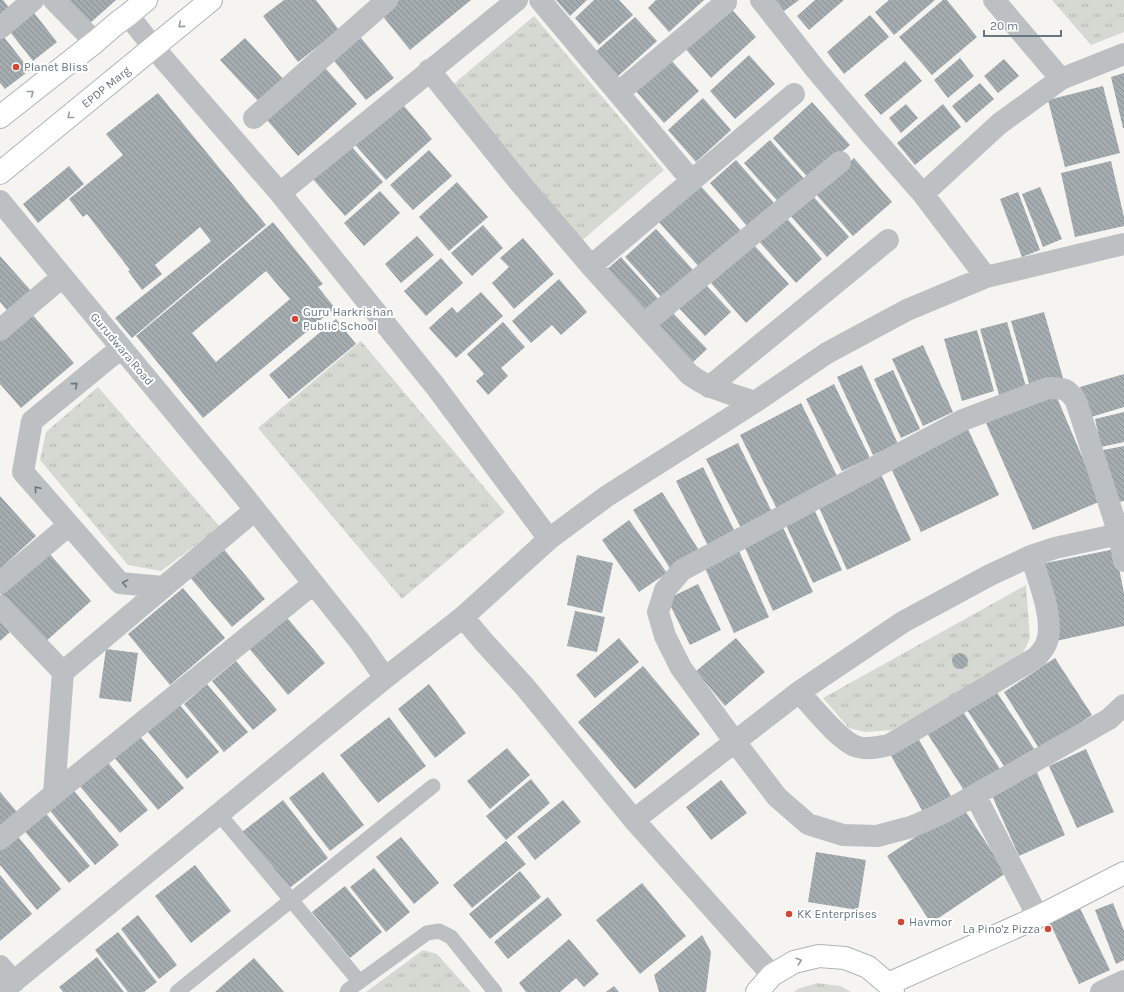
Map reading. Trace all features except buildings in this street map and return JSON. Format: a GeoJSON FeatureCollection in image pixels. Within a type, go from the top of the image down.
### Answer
{"type":"FeatureCollection","features":[{"type":"Feature","properties":{"kind":"main road"},"geometry":{"type":"LineString","coordinates":[[0,117],[146,0]]}},
{"type":"Feature","properties":{"kind":"main road","name":"EPDP Marg"},"geometry":{"type":"LineString","coordinates":[[0,173],[211,0]]}},
{"type":"Feature","properties":{"kind":"main road"},"geometry":{"type":"LineString","coordinates":[[757,992],[772,974],[794,962],[819,956],[845,958],[868,967],[890,988],[1124,873]]}},
{"type":"Feature","properties":{"kind":"street"},"geometry":{"type":"LineString","coordinates":[[0,28],[33,0]]}},
{"type":"Feature","properties":{"kind":"street"},"geometry":{"type":"LineString","coordinates":[[54,0],[95,42]]}},
{"type":"Feature","properties":{"kind":"street"},"geometry":{"type":"LineString","coordinates":[[254,118],[387,0]]}},
{"type":"Feature","properties":{"kind":"street"},"geometry":{"type":"LineString","coordinates":[[280,193],[516,0]]}},
{"type":"Feature","properties":{"kind":"street"},"geometry":{"type":"LineString","coordinates":[[540,0],[692,181]]}},
{"type":"Feature","properties":{"kind":"street"},"geometry":{"type":"LineString","coordinates":[[761,0],[817,72],[923,194],[986,277]]}},
{"type":"Feature","properties":{"kind":"street"},"geometry":{"type":"LineString","coordinates":[[994,0],[1061,79]]}},
{"type":"Feature","properties":{"kind":"street"},"geometry":{"type":"LineString","coordinates":[[618,93],[726,2]]}},
{"type":"Feature","properties":{"kind":"street"},"geometry":{"type":"LineString","coordinates":[[128,15],[154,48],[280,193],[436,387],[549,539]]}},
{"type":"Feature","properties":{"kind":"street"},"geometry":{"type":"LineString","coordinates":[[923,194],[998,124],[1061,79],[1124,54]]}},
{"type":"Feature","properties":{"kind":"street"},"geometry":{"type":"LineString","coordinates":[[429,70],[521,184],[591,266],[689,374],[709,387],[755,402]]}},
{"type":"Feature","properties":{"kind":"street"},"geometry":{"type":"LineString","coordinates":[[591,266],[794,94]]}},
{"type":"Feature","properties":{"kind":"street"},"geometry":{"type":"LineString","coordinates":[[644,324],[840,162]]}},
{"type":"Feature","properties":{"kind":"street","name":"Gurudwara Road"},"geometry":{"type":"LineString","coordinates":[[0,201],[249,504],[360,642],[385,678]]}},
{"type":"Feature","properties":{"kind":"street"},"geometry":{"type":"LineString","coordinates":[[709,387],[888,240]]}},
{"type":"Feature","properties":{"kind":"street"},"geometry":{"type":"LineString","coordinates":[[5,980],[219,814],[385,678],[463,617],[549,539],[607,496],[755,402],[827,353],[907,310],[986,277],[1124,244]]}},
{"type":"Feature","properties":{"kind":"street"},"geometry":{"type":"LineString","coordinates":[[0,330],[62,277]]}},
{"type":"Feature","properties":{"kind":"street"},"geometry":{"type":"LineString","coordinates":[[121,348],[32,421],[23,472],[120,583],[163,588]]}},
{"type":"Feature","properties":{"kind":"street"},"geometry":{"type":"LineString","coordinates":[[1124,561],[1121,534],[1076,401],[1070,391],[1061,388],[1048,388],[963,420],[682,570],[665,590],[658,612],[665,636],[681,668],[777,797],[808,824],[843,835],[878,836],[911,828],[943,813],[1109,719],[1124,705]]}},
{"type":"Feature","properties":{"kind":"street"},"geometry":{"type":"LineString","coordinates":[[54,794],[62,672],[163,588],[249,504]]}},
{"type":"Feature","properties":{"kind":"street"},"geometry":{"type":"LineString","coordinates":[[0,583],[69,525]]}},
{"type":"Feature","properties":{"kind":"street"},"geometry":{"type":"LineString","coordinates":[[634,820],[799,692],[903,622],[990,575],[1031,556],[1055,548],[1121,534]]}},
{"type":"Feature","properties":{"kind":"street"},"geometry":{"type":"LineString","coordinates":[[799,692],[842,738],[857,747],[873,749],[889,745],[1037,657],[1046,644],[1049,630],[1048,612],[1031,556]]}},
{"type":"Feature","properties":{"kind":"street"},"geometry":{"type":"LineString","coordinates":[[0,839],[313,584]]}},
{"type":"Feature","properties":{"kind":"street"},"geometry":{"type":"LineString","coordinates":[[0,606],[62,672]]}},
{"type":"Feature","properties":{"kind":"street"},"geometry":{"type":"LineString","coordinates":[[463,617],[525,687],[634,820],[772,974]]}},
{"type":"Feature","properties":{"kind":"street"},"geometry":{"type":"LineString","coordinates":[[975,795],[1038,916]]}},
{"type":"Feature","properties":{"kind":"street"},"geometry":{"type":"LineString","coordinates":[[1102,992],[1124,981]]}},
{"type":"Feature","properties":{"kind":"lane"},"geometry":{"type":"LineString","coordinates":[[183,990],[291,899],[433,786]]}},
{"type":"Feature","properties":{"kind":"lane"},"geometry":{"type":"LineString","coordinates":[[219,814],[359,981]]}},
{"type":"Feature","properties":{"kind":"lane"},"geometry":{"type":"LineString","coordinates":[[347,992],[359,981],[428,933],[439,931],[451,937],[495,992]]}},
{"type":"Feature","properties":{"kind":"green space"},"geometry":{"type":"Polygon","coordinates":[[[1052,0],[1124,0],[1124,32],[1091,45],[1052,0]]]}},
{"type":"Feature","properties":{"kind":"green space"},"geometry":{"type":"Polygon","coordinates":[[[534,16],[664,170],[579,243],[449,88],[534,16]]]}},
{"type":"Feature","properties":{"kind":"green space"},"geometry":{"type":"Polygon","coordinates":[[[361,341],[505,512],[402,599],[258,428],[361,341]]]}},
{"type":"Feature","properties":{"kind":"green space"},"geometry":{"type":"Polygon","coordinates":[[[98,387],[220,527],[161,571],[128,565],[40,460],[46,432],[98,387]]]}},
{"type":"Feature","properties":{"kind":"green space"},"geometry":{"type":"Polygon","coordinates":[[[1026,585],[1030,638],[1021,657],[892,730],[865,732],[849,728],[823,698],[1026,585]]]}},
{"type":"Feature","properties":{"kind":"green space"},"geometry":{"type":"Polygon","coordinates":[[[423,950],[437,954],[471,992],[366,992],[423,950]]]}},
{"type":"Feature","properties":{"kind":"green space"},"geometry":{"type":"Polygon","coordinates":[[[817,983],[840,986],[851,992],[794,992],[798,989],[817,983]]]}},
{"type":"Feature","properties":{"kind":"place","name":"Planet Bliss"},"geometry":{"type":"Point","coordinates":[16,67]}},
{"type":"Feature","properties":{"kind":"place","name":"Guru Harkrishan Public School"},"geometry":{"type":"Point","coordinates":[295,319]}},
{"type":"Feature","properties":{"kind":"place","name":"KK Enterprises"},"geometry":{"type":"Point","coordinates":[789,914]}},
{"type":"Feature","properties":{"kind":"place","name":"Havmor"},"geometry":{"type":"Point","coordinates":[901,922]}},
{"type":"Feature","properties":{"kind":"place","name":"La Pino'z Pizza"},"geometry":{"type":"Point","coordinates":[1048,929]}}]}
